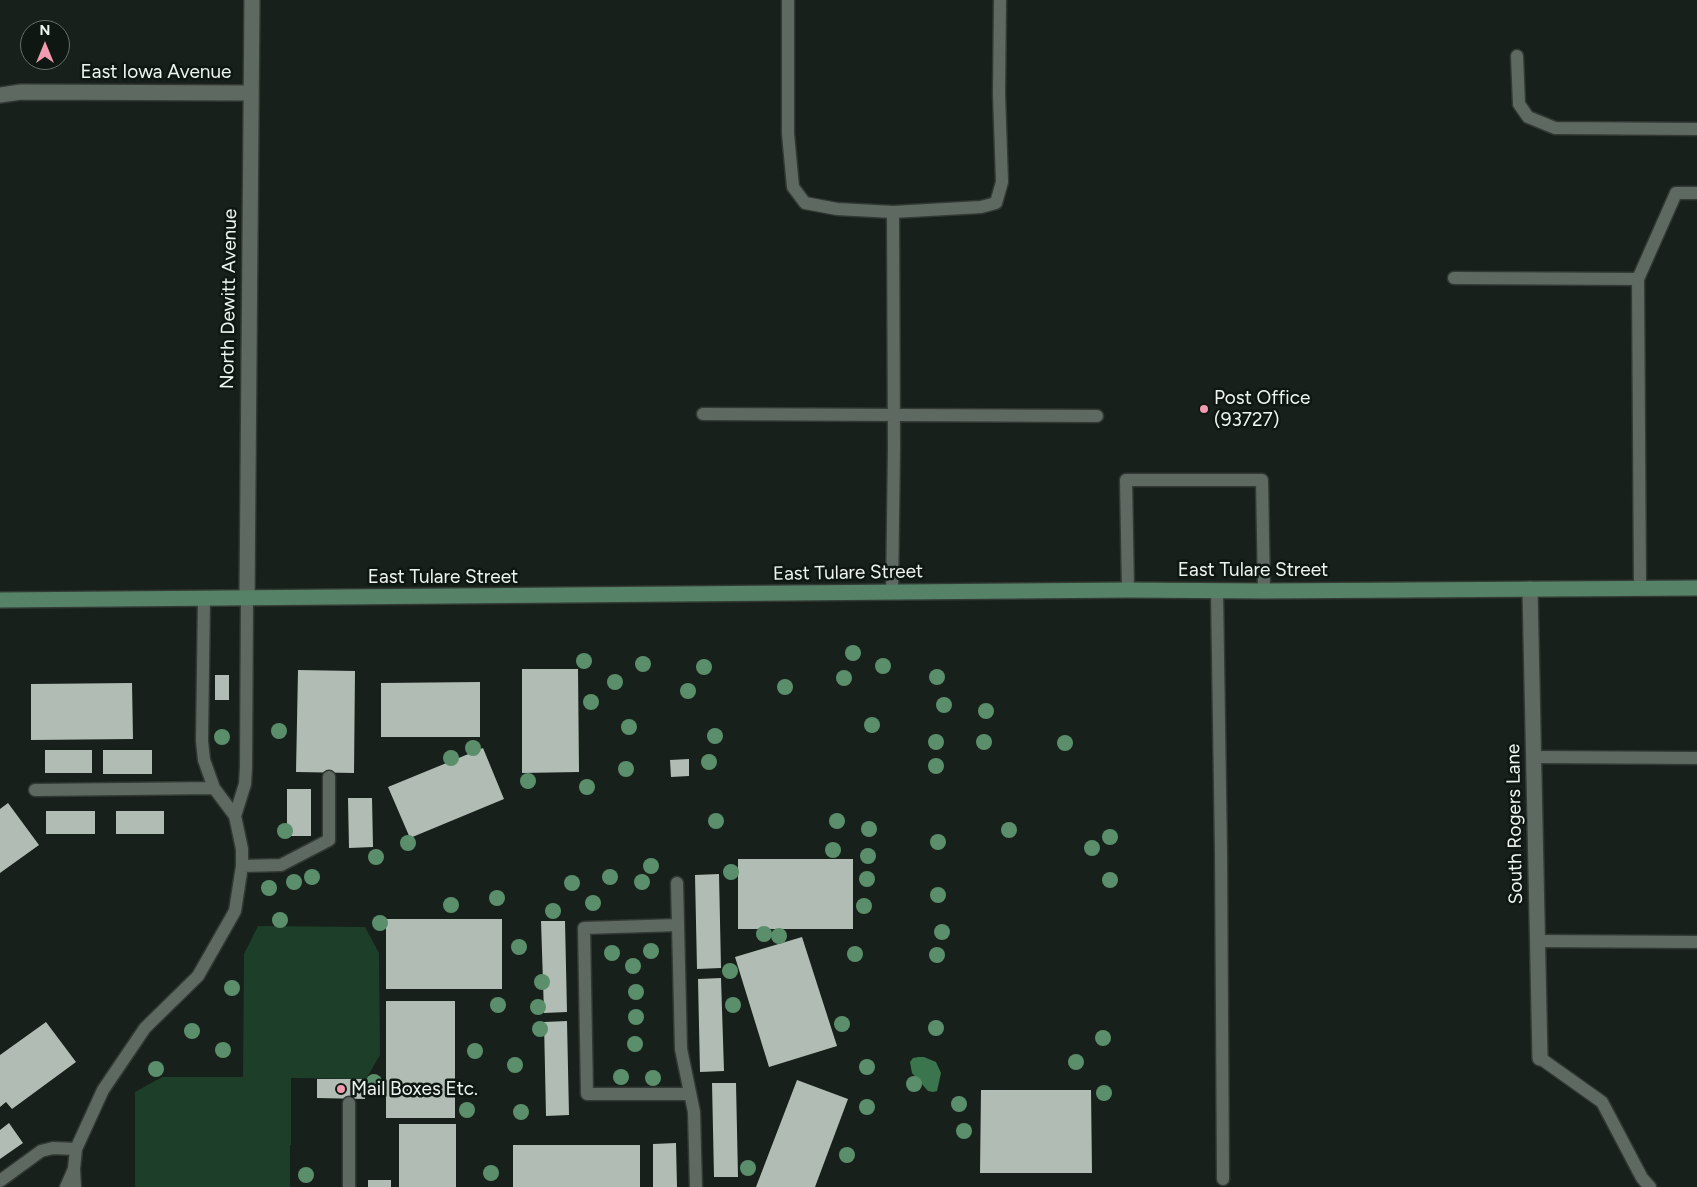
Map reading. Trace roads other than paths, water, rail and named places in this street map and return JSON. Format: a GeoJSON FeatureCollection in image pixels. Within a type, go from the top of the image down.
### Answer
{"type":"FeatureCollection","features":[{"type":"Feature","properties":{"kind":"main road","name":"East Tulare Street"},"geometry":{"type":"LineString","coordinates":[[0,600],[1128,590],[1697,588]]}},
{"type":"Feature","properties":{"kind":"street","name":"North Dewitt Avenue"},"geometry":{"type":"LineString","coordinates":[[247,599],[252,0]]}},
{"type":"Feature","properties":{"kind":"street","name":"East Iowa Avenue"},"geometry":{"type":"LineString","coordinates":[[0,95],[21,92],[251,92]]}},
{"type":"Feature","properties":{"kind":"street","name":"South Rogers Lane"},"geometry":{"type":"LineString","coordinates":[[1530,589],[1540,1058]]}},
{"type":"Feature","properties":{"kind":"lane"},"geometry":{"type":"LineString","coordinates":[[788,0],[788,134],[793,187],[805,203],[837,209],[893,212],[981,207],[996,203],[1002,182],[1000,0]]}},
{"type":"Feature","properties":{"kind":"lane"},"geometry":{"type":"LineString","coordinates":[[1517,56],[1519,104],[1528,117],[1555,128],[1697,129]]}},
{"type":"Feature","properties":{"kind":"lane"},"geometry":{"type":"LineString","coordinates":[[1640,589],[1638,279],[1676,193],[1697,193]]}},
{"type":"Feature","properties":{"kind":"lane"},"geometry":{"type":"LineString","coordinates":[[892,593],[894,416],[893,212]]}},
{"type":"Feature","properties":{"kind":"lane"},"geometry":{"type":"LineString","coordinates":[[1454,278],[1638,279]]}},
{"type":"Feature","properties":{"kind":"lane"},"geometry":{"type":"LineString","coordinates":[[703,414],[1097,416]]}},
{"type":"Feature","properties":{"kind":"lane"},"geometry":{"type":"LineString","coordinates":[[1128,590],[1126,480],[1262,480],[1264,591]]}},
{"type":"Feature","properties":{"kind":"lane"},"geometry":{"type":"LineString","coordinates":[[1216,591],[1221,873],[1223,1179]]}},
{"type":"Feature","properties":{"kind":"lane"},"geometry":{"type":"LineString","coordinates":[[204,598],[202,741],[204,760],[214,788],[236,816]]}},
{"type":"Feature","properties":{"kind":"lane"},"geometry":{"type":"LineString","coordinates":[[75,1187],[76,1149],[103,1090],[145,1028],[198,976],[235,911],[242,866],[242,849],[236,816],[246,767],[247,599]]}},
{"type":"Feature","properties":{"kind":"lane"},"geometry":{"type":"LineString","coordinates":[[1534,757],[1697,758]]}},
{"type":"Feature","properties":{"kind":"lane"},"geometry":{"type":"LineString","coordinates":[[242,866],[281,865],[330,840],[329,777]]}},
{"type":"Feature","properties":{"kind":"lane"},"geometry":{"type":"LineString","coordinates":[[35,790],[214,788]]}},
{"type":"Feature","properties":{"kind":"lane"},"geometry":{"type":"LineString","coordinates":[[677,883],[680,1049],[694,1112],[696,1187]]}},
{"type":"Feature","properties":{"kind":"lane"},"geometry":{"type":"LineString","coordinates":[[678,926],[584,928],[587,1094],[690,1094]]}},
{"type":"Feature","properties":{"kind":"lane"},"geometry":{"type":"LineString","coordinates":[[1538,941],[1697,942]]}},
{"type":"Feature","properties":{"kind":"lane"},"geometry":{"type":"LineString","coordinates":[[1540,1058],[1602,1102],[1642,1178],[1650,1187]]}},
{"type":"Feature","properties":{"kind":"lane"},"geometry":{"type":"LineString","coordinates":[[349,1103],[350,1187]]}},
{"type":"Feature","properties":{"kind":"lane"},"geometry":{"type":"LineString","coordinates":[[0,1181],[41,1151],[53,1148],[76,1149]]}},
{"type":"Feature","properties":{"kind":"lane"},"geometry":{"type":"LineString","coordinates":[[66,1187],[74,1169]]}},
{"type":"Feature","properties":{"kind":"place","name":"Post Office (93727)"},"geometry":{"type":"Point","coordinates":[1204,409]}},
{"type":"Feature","properties":{"kind":"place","name":"Mail Boxes Etc."},"geometry":{"type":"Point","coordinates":[341,1089]}}]}
